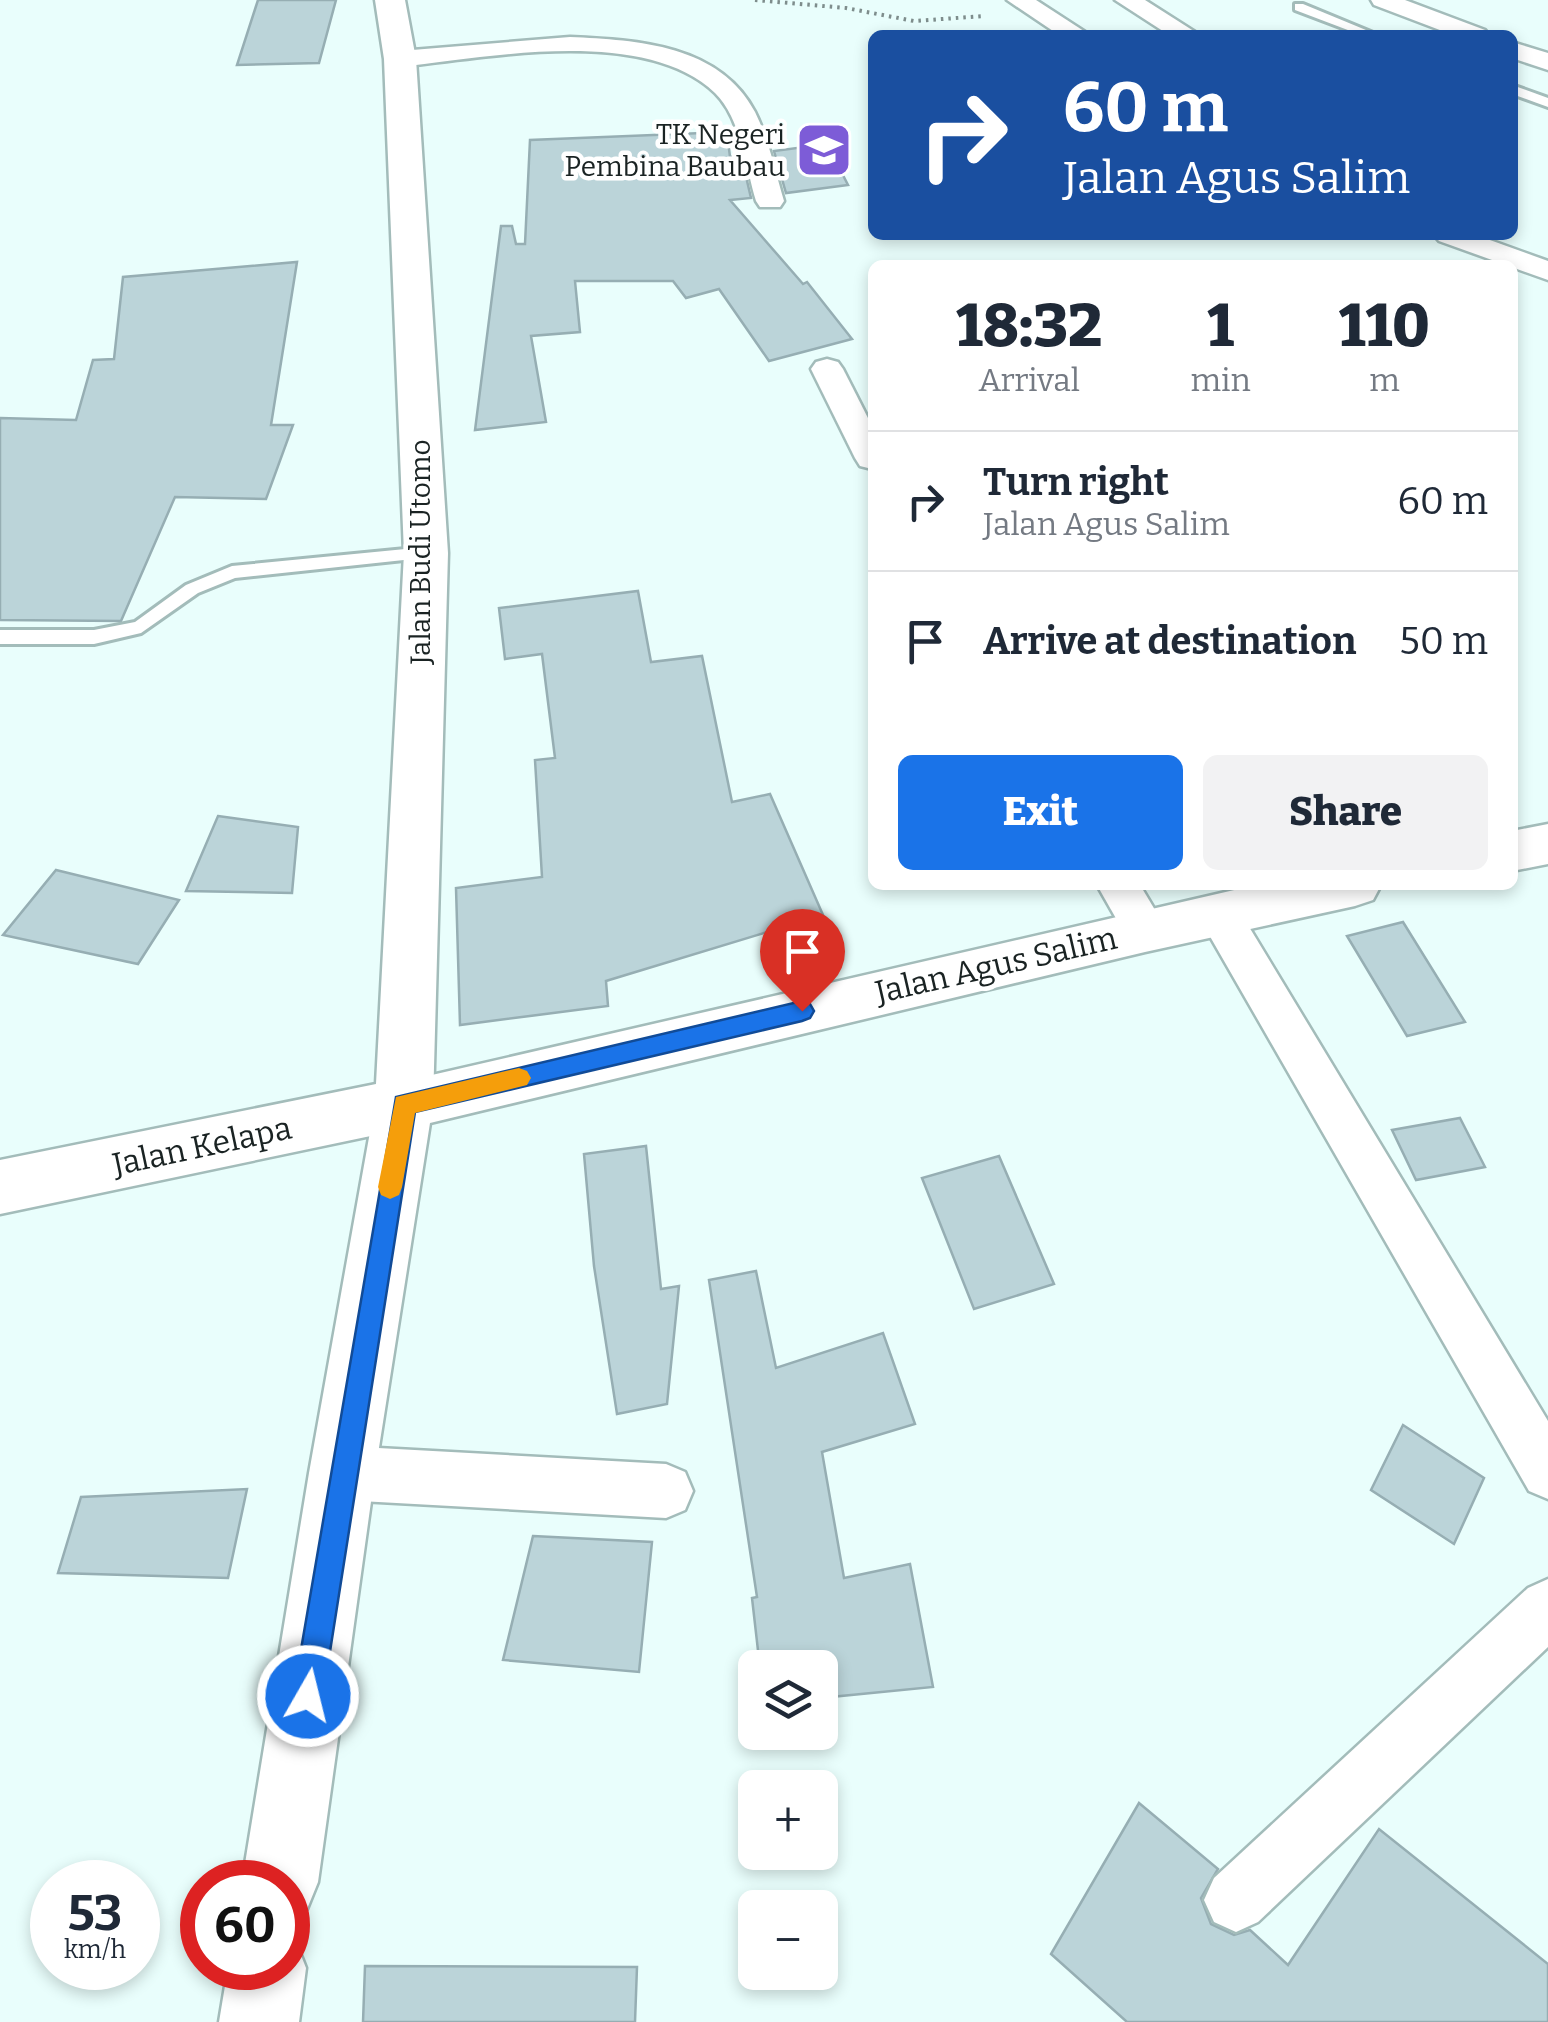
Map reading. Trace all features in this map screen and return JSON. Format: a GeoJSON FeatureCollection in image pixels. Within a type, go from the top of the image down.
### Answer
{"type":"FeatureCollection","features":[{"type":"Feature","properties":{"kind":"main road","name":"Jalan Budi Utomo"},"geometry":{"type":"LineString","coordinates":[[283,1860],[342,1473],[404,1104],[426,553],[400,59],[390,0]]}},
{"type":"Feature","properties":{"kind":"main road"},"geometry":{"type":"LineString","coordinates":[[1518,850],[1548,844]]}},
{"type":"Feature","properties":{"kind":"main road","name":"Jalan Agus Salim"},"geometry":{"type":"LineString","coordinates":[[404,1104],[1132,907],[1219,914],[1331,890]]}},
{"type":"Feature","properties":{"kind":"main road","name":"Jalan Kelapa"},"geometry":{"type":"LineString","coordinates":[[0,1187],[404,1104]]}},
{"type":"Feature","properties":{"kind":"main road"},"geometry":{"type":"LineString","coordinates":[[259,2022],[264,1990]]}},
{"type":"Feature","properties":{"kind":"street"},"geometry":{"type":"LineString","coordinates":[[1127,0],[1178,30]]}},
{"type":"Feature","properties":{"kind":"street"},"geometry":{"type":"LineString","coordinates":[[1384,0],[1463,30]]}},
{"type":"Feature","properties":{"kind":"street"},"geometry":{"type":"LineString","coordinates":[[1008,4],[1066,30]]}},
{"type":"Feature","properties":{"kind":"street"},"geometry":{"type":"LineString","coordinates":[[400,59],[596,44],[634,48],[690,63],[724,87],[732,99],[770,201]]}},
{"type":"Feature","properties":{"kind":"street"},"geometry":{"type":"LineString","coordinates":[[1518,51],[1548,62]]}},
{"type":"Feature","properties":{"kind":"street"},"geometry":{"type":"LineString","coordinates":[[1463,240],[1518,260]]}},
{"type":"Feature","properties":{"kind":"street"},"geometry":{"type":"LineString","coordinates":[[1518,260],[1548,271]]}},
{"type":"Feature","properties":{"kind":"street"},"geometry":{"type":"LineString","coordinates":[[828,370],[868,450]]}},
{"type":"Feature","properties":{"kind":"street"},"geometry":{"type":"LineString","coordinates":[[1219,914],[1548,1472]]}},
{"type":"Feature","properties":{"kind":"street"},"geometry":{"type":"LineString","coordinates":[[342,1473],[666,1491]]}},
{"type":"Feature","properties":{"kind":"street"},"geometry":{"type":"LineString","coordinates":[[1236,1900],[1548,1608]]}},
{"type":"Feature","properties":{"kind":"lane"},"geometry":{"type":"LineString","coordinates":[[1326,0],[1300,7],[1359,30]]}},
{"type":"Feature","properties":{"kind":"lane"},"geometry":{"type":"LineString","coordinates":[[1518,91],[1548,102]]}},
{"type":"Feature","properties":{"kind":"lane"},"geometry":{"type":"LineString","coordinates":[[0,637],[94,637],[142,627],[192,589],[232,572],[426,553]]}},
{"type":"Feature","properties":{"kind":"path"},"geometry":{"type":"LineString","coordinates":[[756,0],[846,8],[914,21],[985,16],[1008,4]]}},
{"type":"Feature","properties":{"kind":"building"},"geometry":{"type":"Polygon","coordinates":[[[258,0],[336,0],[319,63],[237,65],[258,0]]]}},
{"type":"Feature","properties":{"kind":"building"},"geometry":{"type":"Polygon","coordinates":[[[727,132],[730,157],[741,155],[751,198],[730,200],[803,284],[807,282],[852,339],[769,361],[719,289],[686,298],[673,281],[575,281],[580,332],[531,336],[546,422],[475,430],[501,226],[512,226],[516,244],[525,244],[530,140],[727,132]]]}},
{"type":"Feature","properties":{"kind":"building"},"geometry":{"type":"Polygon","coordinates":[[[827,144],[848,185],[786,193],[774,151],[827,144]]]}},
{"type":"Feature","properties":{"kind":"building"},"geometry":{"type":"Polygon","coordinates":[[[297,262],[271,425],[293,425],[266,499],[175,497],[121,621],[0,620],[0,418],[76,420],[93,360],[114,359],[123,277],[297,262]]]}},
{"type":"Feature","properties":{"kind":"building"},"geometry":{"type":"Polygon","coordinates":[[[638,591],[651,662],[702,656],[732,802],[770,794],[823,915],[606,981],[608,1006],[460,1025],[456,888],[542,877],[535,760],[555,758],[542,654],[505,659],[499,608],[638,591]]]}},
{"type":"Feature","properties":{"kind":"building"},"geometry":{"type":"Polygon","coordinates":[[[218,816],[298,827],[292,893],[186,891],[218,816]]]}},
{"type":"Feature","properties":{"kind":"building"},"geometry":{"type":"Polygon","coordinates":[[[56,870],[179,900],[138,964],[3,935],[56,870]]]}},
{"type":"Feature","properties":{"kind":"building"},"geometry":{"type":"Polygon","coordinates":[[[1403,922],[1465,1022],[1407,1036],[1347,936],[1403,922]]]}},
{"type":"Feature","properties":{"kind":"building"},"geometry":{"type":"Polygon","coordinates":[[[1460,1118],[1485,1167],[1416,1180],[1392,1130],[1460,1118]]]}},
{"type":"Feature","properties":{"kind":"building"},"geometry":{"type":"Polygon","coordinates":[[[646,1146],[661,1289],[679,1286],[667,1404],[617,1414],[594,1266],[584,1154],[646,1146]]]}},
{"type":"Feature","properties":{"kind":"building"},"geometry":{"type":"Polygon","coordinates":[[[999,1156],[1054,1284],[974,1309],[922,1178],[999,1156]]]}},
{"type":"Feature","properties":{"kind":"building"},"geometry":{"type":"Polygon","coordinates":[[[756,1271],[776,1368],[883,1333],[915,1424],[822,1452],[844,1578],[910,1564],[933,1687],[838,1696],[838,1650],[758,1650],[752,1598],[757,1597],[709,1280],[756,1271]]]}},
{"type":"Feature","properties":{"kind":"building"},"geometry":{"type":"Polygon","coordinates":[[[1403,1425],[1484,1478],[1454,1544],[1371,1490],[1403,1425]]]}},
{"type":"Feature","properties":{"kind":"building"},"geometry":{"type":"Polygon","coordinates":[[[247,1489],[228,1578],[58,1573],[81,1497],[247,1489]]]}},
{"type":"Feature","properties":{"kind":"building"},"geometry":{"type":"Polygon","coordinates":[[[533,1536],[652,1542],[639,1672],[503,1660],[533,1536]]]}},
{"type":"Feature","properties":{"kind":"building"},"geometry":{"type":"Polygon","coordinates":[[[1139,1803],[1218,1869],[1201,1898],[1211,1924],[1234,1935],[1250,1930],[1288,1965],[1379,1829],[1548,1964],[1548,2022],[1127,2022],[1051,1954],[1139,1803]]]}},
{"type":"Feature","properties":{"kind":"building"},"geometry":{"type":"Polygon","coordinates":[[[365,1966],[637,1967],[635,2022],[363,2022],[365,1966]]]}},
{"type":"Feature","properties":{"kind":"slow traffic"},"geometry":{"type":"LineString","coordinates":[[390,1187],[404,1104],[519,1078]]}},
{"type":"Feature","properties":{"kind":"place","name":"TK Negeri Pembina Baubau"},"geometry":{"type":"Point","coordinates":[824,150]}},
{"type":"Feature","properties":{"kind":"route"},"geometry":{"type":"LineString","coordinates":[[308,1696],[404,1104],[802,1011]]}}]}
